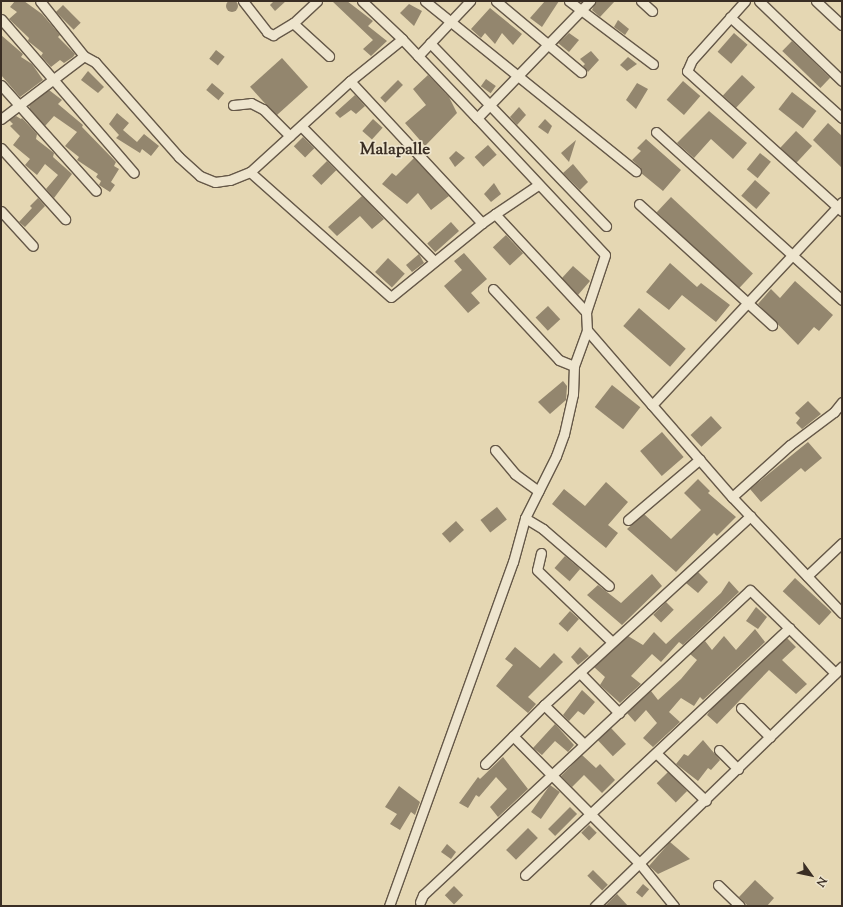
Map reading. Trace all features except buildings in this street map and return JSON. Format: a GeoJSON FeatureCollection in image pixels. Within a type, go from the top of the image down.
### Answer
{"type":"FeatureCollection","features":[{"type":"Feature","properties":{"kind":"street"},"geometry":{"type":"LineString","coordinates":[[40,1],[84,56],[95,62],[179,157],[200,176],[215,182],[230,180],[250,172],[350,81],[402,38]]}},
{"type":"Feature","properties":{"kind":"street"},"geometry":{"type":"LineString","coordinates":[[243,1],[267,32],[273,35],[292,24],[317,1]]}},
{"type":"Feature","properties":{"kind":"street"},"geometry":{"type":"LineString","coordinates":[[362,1],[402,38],[605,255],[586,312],[587,330],[574,366],[573,394],[564,434],[556,456],[525,518],[513,562],[389,906]]}},
{"type":"Feature","properties":{"kind":"street"},"geometry":{"type":"LineString","coordinates":[[425,1],[518,74],[636,171]]}},
{"type":"Feature","properties":{"kind":"street"},"geometry":{"type":"LineString","coordinates":[[418,56],[470,1]]}},
{"type":"Feature","properties":{"kind":"street"},"geometry":{"type":"LineString","coordinates":[[496,1],[581,72]]}},
{"type":"Feature","properties":{"kind":"street"},"geometry":{"type":"LineString","coordinates":[[569,1],[653,64]]}},
{"type":"Feature","properties":{"kind":"street"},"geometry":{"type":"LineString","coordinates":[[477,118],[488,104],[590,1]]}},
{"type":"Feature","properties":{"kind":"street"},"geometry":{"type":"LineString","coordinates":[[641,1],[652,11]]}},
{"type":"Feature","properties":{"kind":"street"},"geometry":{"type":"LineString","coordinates":[[652,405],[840,206],[686,71],[692,60],[745,1]]}},
{"type":"Feature","properties":{"kind":"street"},"geometry":{"type":"LineString","coordinates":[[759,1],[842,81]]}},
{"type":"Feature","properties":{"kind":"street"},"geometry":{"type":"LineString","coordinates":[[816,1],[842,25]]}},
{"type":"Feature","properties":{"kind":"street"},"geometry":{"type":"LineString","coordinates":[[730,17],[842,118]]}},
{"type":"Feature","properties":{"kind":"street"},"geometry":{"type":"LineString","coordinates":[[1,19],[134,173]]}},
{"type":"Feature","properties":{"kind":"street"},"geometry":{"type":"LineString","coordinates":[[292,24],[329,56]]}},
{"type":"Feature","properties":{"kind":"street"},"geometry":{"type":"LineString","coordinates":[[430,42],[606,226]]}},
{"type":"Feature","properties":{"kind":"street"},"geometry":{"type":"LineString","coordinates":[[1,119],[84,56]]}},
{"type":"Feature","properties":{"kind":"street"},"geometry":{"type":"LineString","coordinates":[[350,81],[482,223]]}},
{"type":"Feature","properties":{"kind":"street"},"geometry":{"type":"LineString","coordinates":[[1,85],[96,191]]}},
{"type":"Feature","properties":{"kind":"street"},"geometry":{"type":"LineString","coordinates":[[234,106],[251,104],[263,109],[290,136]]}},
{"type":"Feature","properties":{"kind":"street"},"geometry":{"type":"LineString","coordinates":[[301,126],[434,262]]}},
{"type":"Feature","properties":{"kind":"street"},"geometry":{"type":"LineString","coordinates":[[656,132],[842,300]]}},
{"type":"Feature","properties":{"kind":"street"},"geometry":{"type":"LineString","coordinates":[[1,148],[65,220]]}},
{"type":"Feature","properties":{"kind":"street"},"geometry":{"type":"LineString","coordinates":[[250,172],[391,297],[482,223],[538,184]]}},
{"type":"Feature","properties":{"kind":"street"},"geometry":{"type":"LineString","coordinates":[[639,204],[747,305],[772,325]]}},
{"type":"Feature","properties":{"kind":"street"},"geometry":{"type":"LineString","coordinates":[[1,211],[33,246]]}},
{"type":"Feature","properties":{"kind":"street"},"geometry":{"type":"LineString","coordinates":[[495,214],[586,312]]}},
{"type":"Feature","properties":{"kind":"street"},"geometry":{"type":"LineString","coordinates":[[493,289],[559,360],[574,366]]}},
{"type":"Feature","properties":{"kind":"street"},"geometry":{"type":"LineString","coordinates":[[587,330],[732,497],[842,613]]}},
{"type":"Feature","properties":{"kind":"street"},"geometry":{"type":"LineString","coordinates":[[732,497],[790,445],[834,412],[842,402]]}},
{"type":"Feature","properties":{"kind":"street"},"geometry":{"type":"LineString","coordinates":[[495,450],[515,474],[538,491]]}},
{"type":"Feature","properties":{"kind":"street"},"geometry":{"type":"LineString","coordinates":[[628,520],[700,459]]}},
{"type":"Feature","properties":{"kind":"street"},"geometry":{"type":"LineString","coordinates":[[485,764],[544,705],[750,516]]}},
{"type":"Feature","properties":{"kind":"street"},"geometry":{"type":"LineString","coordinates":[[525,518],[544,529],[609,586]]}},
{"type":"Feature","properties":{"kind":"street"},"geometry":{"type":"LineString","coordinates":[[807,576],[842,543]]}},
{"type":"Feature","properties":{"kind":"street"},"geometry":{"type":"LineString","coordinates":[[541,553],[537,570],[612,642]]}},
{"type":"Feature","properties":{"kind":"street"},"geometry":{"type":"LineString","coordinates":[[420,902],[423,895],[750,590],[789,628],[839,670],[706,801],[595,906]]}},
{"type":"Feature","properties":{"kind":"street"},"geometry":{"type":"LineString","coordinates":[[525,875],[789,628]]}},
{"type":"Feature","properties":{"kind":"street"},"geometry":{"type":"LineString","coordinates":[[580,673],[618,713]]}},
{"type":"Feature","properties":{"kind":"street"},"geometry":{"type":"LineString","coordinates":[[544,705],[584,744]]}},
{"type":"Feature","properties":{"kind":"street"},"geometry":{"type":"LineString","coordinates":[[741,708],[770,737]]}},
{"type":"Feature","properties":{"kind":"street"},"geometry":{"type":"LineString","coordinates":[[513,736],[640,864],[674,906]]}},
{"type":"Feature","properties":{"kind":"street"},"geometry":{"type":"LineString","coordinates":[[719,750],[738,769]]}},
{"type":"Feature","properties":{"kind":"street"},"geometry":{"type":"LineString","coordinates":[[656,753],[706,801]]}},
{"type":"Feature","properties":{"kind":"street"},"geometry":{"type":"LineString","coordinates":[[718,885],[740,906]]}},
{"type":"Feature","properties":{"kind":"district","name":"Malapalle"},"geometry":{"type":"Point","coordinates":[395,151]}}]}
